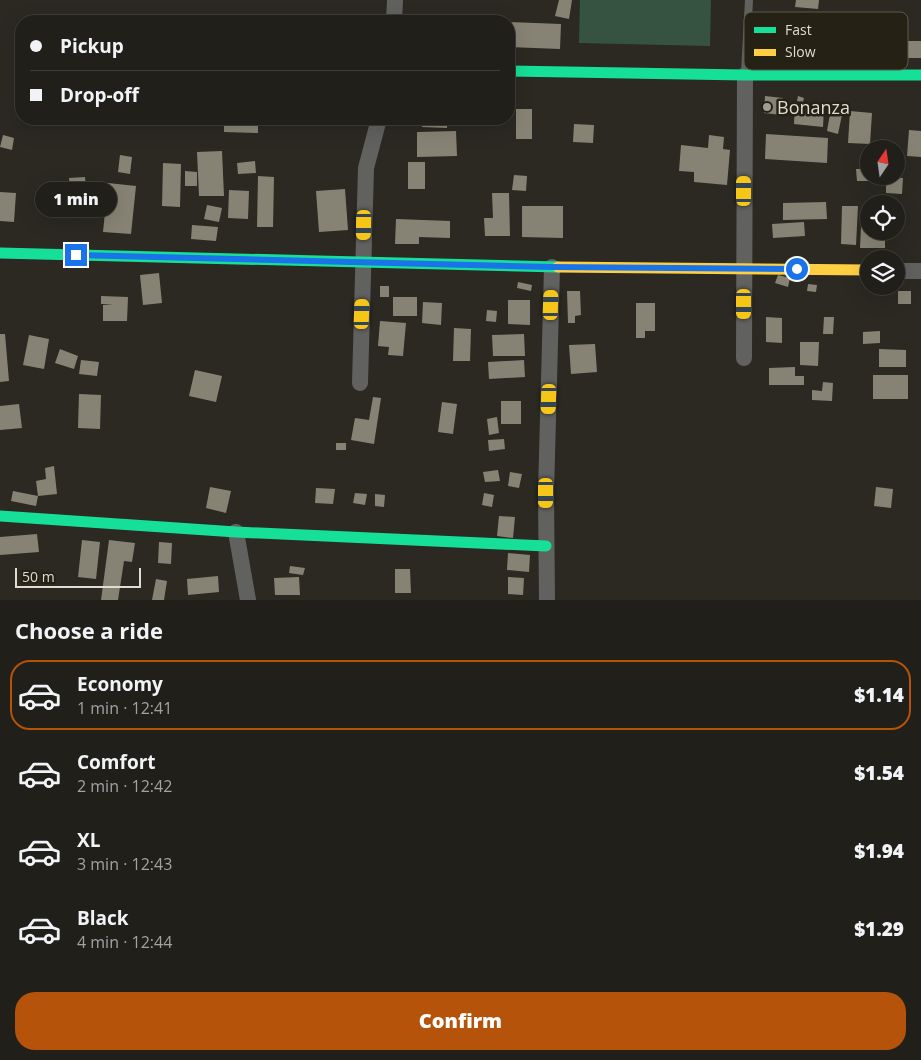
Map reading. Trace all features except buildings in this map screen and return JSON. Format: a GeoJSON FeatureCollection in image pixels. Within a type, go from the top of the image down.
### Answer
{"type":"FeatureCollection","features":[{"type":"Feature","properties":{"kind":"street"},"geometry":{"type":"LineString","coordinates":[[394,15],[395,0]]}},
{"type":"Feature","properties":{"kind":"street"},"geometry":{"type":"LineString","coordinates":[[515,71],[745,75],[921,75]]}},
{"type":"Feature","properties":{"kind":"street"},"geometry":{"type":"LineString","coordinates":[[744,358],[745,75]]}},
{"type":"Feature","properties":{"kind":"street"},"geometry":{"type":"LineString","coordinates":[[360,383],[366,168],[377,125]]}},
{"type":"Feature","properties":{"kind":"street"},"geometry":{"type":"LineString","coordinates":[[0,253],[552,267],[860,270]]}},
{"type":"Feature","properties":{"kind":"street"},"geometry":{"type":"LineString","coordinates":[[547,600],[546,493],[552,267]]}},
{"type":"Feature","properties":{"kind":"street"},"geometry":{"type":"LineString","coordinates":[[905,271],[921,271]]}},
{"type":"Feature","properties":{"kind":"street"},"geometry":{"type":"LineString","coordinates":[[0,516],[236,532],[546,546]]}},
{"type":"Feature","properties":{"kind":"street"},"geometry":{"type":"LineString","coordinates":[[236,532],[248,600]]}},
{"type":"Feature","properties":{"kind":"lane"},"geometry":{"type":"LineString","coordinates":[[745,70],[745,75]]}},
{"type":"Feature","properties":{"kind":"green space"},"geometry":{"type":"Polygon","coordinates":[[[580,0],[711,0],[710,46],[579,43],[580,0]]]}},
{"type":"Feature","properties":{"kind":"traffic: fast"},"geometry":{"type":"LineString","coordinates":[[515,71],[745,75],[921,75]]}},
{"type":"Feature","properties":{"kind":"traffic: fast"},"geometry":{"type":"LineString","coordinates":[[0,253],[558,267]]}},
{"type":"Feature","properties":{"kind":"traffic: fast"},"geometry":{"type":"LineString","coordinates":[[0,516],[236,532],[546,546]]}},
{"type":"Feature","properties":{"kind":"traffic: slow"},"geometry":{"type":"LineString","coordinates":[[558,267],[860,270]]}},
{"type":"Feature","properties":{"kind":"place","name":"Bonanza"},"geometry":{"type":"Point","coordinates":[767,107]}},
{"type":"Feature","properties":{"kind":"route"},"geometry":{"type":"LineString","coordinates":[[76,255],[552,267],[797,269]]}}]}
